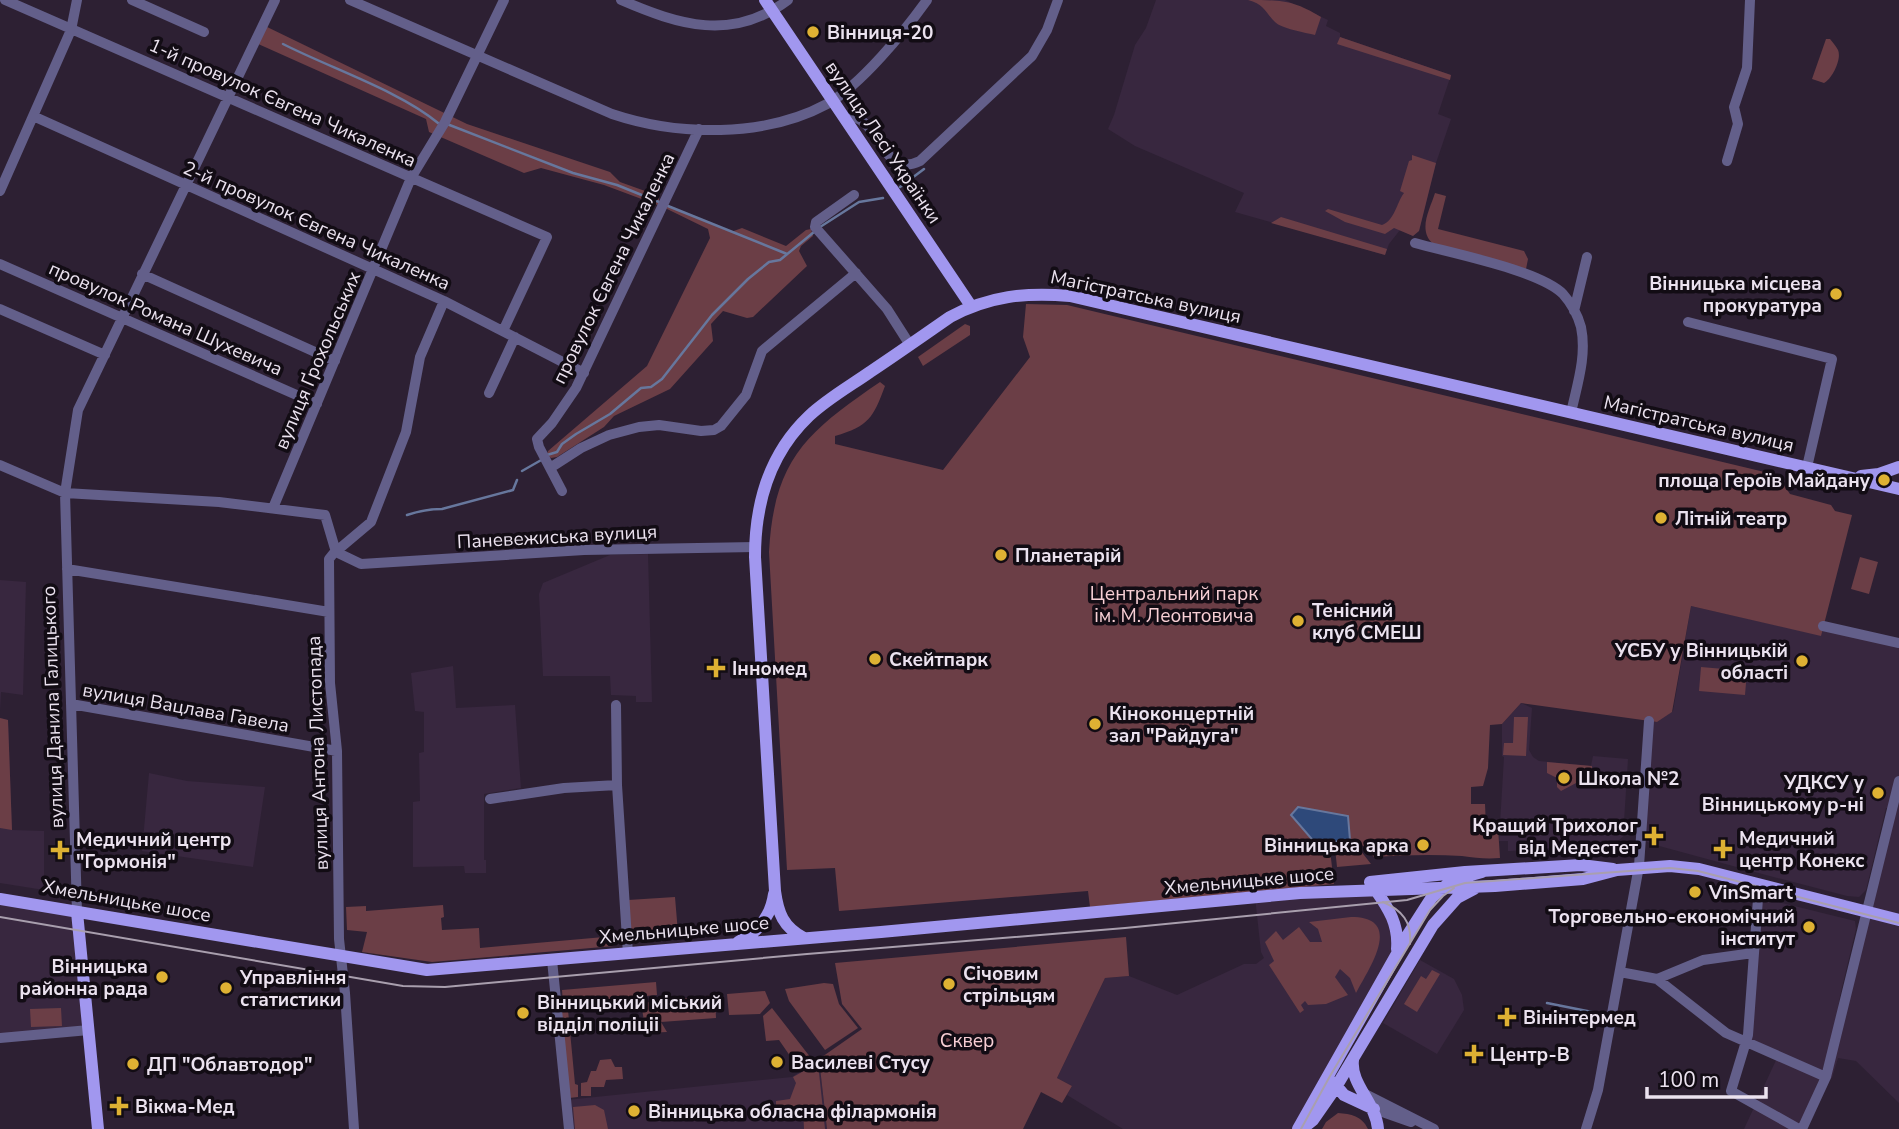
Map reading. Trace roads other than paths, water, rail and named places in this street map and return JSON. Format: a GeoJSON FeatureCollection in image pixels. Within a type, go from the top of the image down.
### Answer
{"type":"FeatureCollection","features":[{"type":"Feature","properties":{"kind":"main road","name":"вулиця Лесі Українки"},"geometry":{"type":"LineString","coordinates":[[768,6],[971,306]]}},
{"type":"Feature","properties":{"kind":"main road","name":"Магістратська вулиця"},"geometry":{"type":"LineString","coordinates":[[775,891],[755,547],[757,517],[763,491],[792,435],[809,416],[950,317],[971,306],[1011,295],[1038,293],[1070,296],[1899,489]]}},
{"type":"Feature","properties":{"kind":"main road"},"geometry":{"type":"LineString","coordinates":[[1850,477],[1879,474],[1899,467]]}},
{"type":"Feature","properties":{"kind":"main road"},"geometry":{"type":"LineString","coordinates":[[1300,893],[1336,886],[1482,872],[1581,865],[1617,870]]}},
{"type":"Feature","properties":{"kind":"main road"},"geometry":{"type":"LineString","coordinates":[[1340,1091],[1353,1060],[1433,925],[1457,898],[1473,889],[1583,879],[1617,870],[1689,867],[1899,920]]}},
{"type":"Feature","properties":{"kind":"main road"},"geometry":{"type":"LineString","coordinates":[[1300,1129],[1322,1096],[1329,1072],[1396,954],[1438,890],[1465,875],[1482,872]]}},
{"type":"Feature","properties":{"kind":"main road"},"geometry":{"type":"LineString","coordinates":[[1420,877],[1438,890],[1438,906],[1433,925]]}},
{"type":"Feature","properties":{"kind":"main road","name":"Хмельницьке шосе"},"geometry":{"type":"LineString","coordinates":[[0,899],[427,970],[805,939],[1300,893],[1495,886]]}},
{"type":"Feature","properties":{"kind":"main road"},"geometry":{"type":"LineString","coordinates":[[1375,889],[1395,921],[1398,937],[1396,954]]}},
{"type":"Feature","properties":{"kind":"main road"},"geometry":{"type":"LineString","coordinates":[[775,891],[782,920],[805,939]]}},
{"type":"Feature","properties":{"kind":"main road"},"geometry":{"type":"LineString","coordinates":[[732,945],[750,935],[765,920],[775,891]]}},
{"type":"Feature","properties":{"kind":"main road","name":"вулиця Данила Галицького"},"geometry":{"type":"LineString","coordinates":[[77,912],[98,1129]]}},
{"type":"Feature","properties":{"kind":"main road"},"geometry":{"type":"LineString","coordinates":[[1353,1060],[1353,1074],[1374,1109],[1378,1129]]}},
{"type":"Feature","properties":{"kind":"main road"},"geometry":{"type":"LineString","coordinates":[[1329,1072],[1340,1091],[1374,1109]]}},
{"type":"Feature","properties":{"kind":"main road"},"geometry":{"type":"LineString","coordinates":[[1322,1096],[1349,1086],[1366,1094]]}},
{"type":"Feature","properties":{"kind":"street","name":"1-й провулок Євгена Чикаленка"},"geometry":{"type":"LineString","coordinates":[[5,0],[547,237],[503,331]]}},
{"type":"Feature","properties":{"kind":"street"},"geometry":{"type":"LineString","coordinates":[[0,191],[71,30],[76,0]]}},
{"type":"Feature","properties":{"kind":"street"},"geometry":{"type":"LineString","coordinates":[[132,0],[204,32]]}},
{"type":"Feature","properties":{"kind":"street","name":"вулиця Данила Галицького"},"geometry":{"type":"LineString","coordinates":[[77,912],[65,493],[78,410],[275,0]]}},
{"type":"Feature","properties":{"kind":"street"},"geometry":{"type":"LineString","coordinates":[[350,0],[612,114],[649,124],[699,129],[756,126],[794,119],[833,100],[886,52],[927,0]]}},
{"type":"Feature","properties":{"kind":"street","name":"вулиця Ґрохольських"},"geometry":{"type":"LineString","coordinates":[[273,508],[411,178],[479,56],[504,0]]}},
{"type":"Feature","properties":{"kind":"street"},"geometry":{"type":"LineString","coordinates":[[621,0],[668,19],[698,26],[735,23],[768,6],[788,0]]}},
{"type":"Feature","properties":{"kind":"street"},"geometry":{"type":"LineString","coordinates":[[847,122],[853,117],[862,120],[888,154],[898,162],[909,165],[920,161],[1032,56],[1047,30],[1058,0]]}},
{"type":"Feature","properties":{"kind":"street"},"geometry":{"type":"LineString","coordinates":[[1727,161],[1738,124],[1734,107],[1747,68],[1751,0]]}},
{"type":"Feature","properties":{"kind":"street","name":"2-й провулок Євгена Чикаленка"},"geometry":{"type":"LineString","coordinates":[[33,116],[444,301],[584,373]]}},
{"type":"Feature","properties":{"kind":"street","name":"провулок Євгена Чикаленка"},"geometry":{"type":"LineString","coordinates":[[562,491],[537,439],[552,423],[584,373],[699,129]]}},
{"type":"Feature","properties":{"kind":"street"},"geometry":{"type":"LineString","coordinates":[[854,195],[816,222],[816,228],[887,309],[910,345]]}},
{"type":"Feature","properties":{"kind":"street"},"geometry":{"type":"LineString","coordinates":[[1415,243],[1526,274],[1549,284],[1562,294],[1574,311],[1580,327],[1582,364],[1571,413]]}},
{"type":"Feature","properties":{"kind":"street"},"geometry":{"type":"LineString","coordinates":[[1574,311],[1587,257]]}},
{"type":"Feature","properties":{"kind":"street","name":"провулок Романа Шухевича"},"geometry":{"type":"LineString","coordinates":[[0,264],[317,404]]}},
{"type":"Feature","properties":{"kind":"street"},"geometry":{"type":"LineString","coordinates":[[550,468],[581,448],[609,435],[639,426],[659,425],[701,431],[714,430],[721,426],[746,395],[762,351],[856,273]]}},
{"type":"Feature","properties":{"kind":"street"},"geometry":{"type":"LineString","coordinates":[[142,274],[335,361]]}},
{"type":"Feature","properties":{"kind":"street"},"geometry":{"type":"LineString","coordinates":[[0,465],[65,493],[219,502],[325,515],[336,552],[371,522],[406,432],[420,357],[444,301]]}},
{"type":"Feature","properties":{"kind":"street"},"geometry":{"type":"LineString","coordinates":[[0,309],[105,355]]}},
{"type":"Feature","properties":{"kind":"street"},"geometry":{"type":"LineString","coordinates":[[1688,323],[1832,359],[1807,467]]}},
{"type":"Feature","properties":{"kind":"street"},"geometry":{"type":"LineString","coordinates":[[489,393],[515,337]]}},
{"type":"Feature","properties":{"kind":"street","name":"Паневежиська вулиця"},"geometry":{"type":"LineString","coordinates":[[336,552],[361,564],[584,550],[755,547]]}},
{"type":"Feature","properties":{"kind":"street","name":"вулиця Антона Листопада"},"geometry":{"type":"LineString","coordinates":[[336,552],[330,559],[330,683],[337,751],[341,956],[354,1129]]}},
{"type":"Feature","properties":{"kind":"street"},"geometry":{"type":"LineString","coordinates":[[67,569],[329,612]]}},
{"type":"Feature","properties":{"kind":"street"},"geometry":{"type":"LineString","coordinates":[[1823,626],[1899,643]]}},
{"type":"Feature","properties":{"kind":"street","name":"вулиця Вацлава Гавела"},"geometry":{"type":"LineString","coordinates":[[71,704],[337,751]]}},
{"type":"Feature","properties":{"kind":"street"},"geometry":{"type":"LineString","coordinates":[[616,705],[617,785],[628,954]]}},
{"type":"Feature","properties":{"kind":"street"},"geometry":{"type":"LineString","coordinates":[[1586,1129],[1598,1090],[1639,868],[1649,721]]}},
{"type":"Feature","properties":{"kind":"street"},"geometry":{"type":"LineString","coordinates":[[1759,884],[1746,1042],[1731,1091],[1801,1129],[1826,1077],[1899,781]]}},
{"type":"Feature","properties":{"kind":"street"},"geometry":{"type":"LineString","coordinates":[[490,799],[564,788],[617,785]]}},
{"type":"Feature","properties":{"kind":"street"},"geometry":{"type":"LineString","coordinates":[[1657,979],[1703,960],[1753,953]]}},
{"type":"Feature","properties":{"kind":"street"},"geometry":{"type":"LineString","coordinates":[[552,960],[569,1129]]}},
{"type":"Feature","properties":{"kind":"street"},"geometry":{"type":"LineString","coordinates":[[1620,972],[1657,979],[1726,1033],[1826,1077]]}},
{"type":"Feature","properties":{"kind":"street"},"geometry":{"type":"LineString","coordinates":[[0,1038],[89,1030]]}},
{"type":"Feature","properties":{"kind":"street"},"geometry":{"type":"LineString","coordinates":[[1366,1094],[1417,1122]]}},
{"type":"Feature","properties":{"kind":"street"},"geometry":{"type":"LineString","coordinates":[[1374,1109],[1434,1129]]}},
{"type":"Feature","properties":{"kind":"street"},"geometry":{"type":"LineString","coordinates":[[1401,1129],[1417,1122]]}},
{"type":"Feature","properties":{"kind":"water"},"geometry":{"type":"Polygon","coordinates":[[[1298,807],[1348,816],[1350,840],[1316,844],[1291,815],[1298,807]]]}},
{"type":"Feature","properties":{"kind":"waterway"},"geometry":{"type":"LineString","coordinates":[[283,44],[385,90],[438,123]]}},
{"type":"Feature","properties":{"kind":"waterway"},"geometry":{"type":"LineString","coordinates":[[447,124],[573,173],[617,185],[659,202]]}},
{"type":"Feature","properties":{"kind":"waterway"},"geometry":{"type":"LineString","coordinates":[[900,187],[924,169]]}},
{"type":"Feature","properties":{"kind":"waterway"},"geometry":{"type":"LineString","coordinates":[[820,227],[859,202],[883,198]]}},
{"type":"Feature","properties":{"kind":"waterway"},"geometry":{"type":"LineString","coordinates":[[668,206],[787,254]]}},
{"type":"Feature","properties":{"kind":"waterway"},"geometry":{"type":"LineString","coordinates":[[547,455],[557,452],[562,444],[610,414],[641,388],[651,387],[662,379],[712,315],[748,279],[769,262],[780,260],[814,232]]}},
{"type":"Feature","properties":{"kind":"waterway"},"geometry":{"type":"LineString","coordinates":[[522,471],[543,459]]}},
{"type":"Feature","properties":{"kind":"waterway"},"geometry":{"type":"LineString","coordinates":[[407,515],[442,509],[513,490],[517,480]]}},
{"type":"Feature","properties":{"kind":"waterway"},"geometry":{"type":"LineString","coordinates":[[1547,1003],[1602,1014]]}},
{"type":"Feature","properties":{"kind":"tram line"},"geometry":{"type":"LineString","coordinates":[[0,917],[403,986],[445,987],[1125,928],[1407,900],[1465,883],[1670,868],[1698,871],[1899,923]]}},
{"type":"Feature","properties":{"kind":"tram line"},"geometry":{"type":"LineString","coordinates":[[1301,1129],[1430,910],[1454,888]]}},
{"type":"Feature","properties":{"kind":"tram line"},"geometry":{"type":"LineString","coordinates":[[1383,902],[1396,909],[1404,918],[1409,929],[1410,944]]}},
{"type":"Feature","properties":{"kind":"place","name":"Вінниця-20"},"geometry":{"type":"Point","coordinates":[813,32]}},
{"type":"Feature","properties":{"kind":"place","name":"Вінницька місцева прокуратура"},"geometry":{"type":"Point","coordinates":[1836,294]}},
{"type":"Feature","properties":{"kind":"place","name":"площа Героїв Майдану"},"geometry":{"type":"Point","coordinates":[1884,480]}},
{"type":"Feature","properties":{"kind":"place","name":"Літній театр"},"geometry":{"type":"Point","coordinates":[1661,518]}},
{"type":"Feature","properties":{"kind":"place","name":"Планетарій"},"geometry":{"type":"Point","coordinates":[1001,555]}},
{"type":"Feature","properties":{"kind":"place","name":"Тенісний клуб СМЕШ"},"geometry":{"type":"Point","coordinates":[1298,621]}},
{"type":"Feature","properties":{"kind":"place","name":"Скейтпарк"},"geometry":{"type":"Point","coordinates":[875,659]}},
{"type":"Feature","properties":{"kind":"place","name":"УСБУ у Вінницькій області"},"geometry":{"type":"Point","coordinates":[1802,661]}},
{"type":"Feature","properties":{"kind":"place","name":"Інномед"},"geometry":{"type":"Point","coordinates":[716,668]}},
{"type":"Feature","properties":{"kind":"place","name":"Кіноконцертній зал \"Райдуга\""},"geometry":{"type":"Point","coordinates":[1095,724]}},
{"type":"Feature","properties":{"kind":"place","name":"Школа №2"},"geometry":{"type":"Point","coordinates":[1564,778]}},
{"type":"Feature","properties":{"kind":"place","name":"УДКСУ у Вінницькому р-ні"},"geometry":{"type":"Point","coordinates":[1878,793]}},
{"type":"Feature","properties":{"kind":"place","name":"Кращий Трихолог від Медестет"},"geometry":{"type":"Point","coordinates":[1654,836]}},
{"type":"Feature","properties":{"kind":"place","name":"Вінницька арка"},"geometry":{"type":"Point","coordinates":[1423,845]}},
{"type":"Feature","properties":{"kind":"place","name":"Медичний центр Конекс"},"geometry":{"type":"Point","coordinates":[1723,849]}},
{"type":"Feature","properties":{"kind":"place","name":"Медичний центр \"Гормонія\""},"geometry":{"type":"Point","coordinates":[60,850]}},
{"type":"Feature","properties":{"kind":"place","name":"VinSmart"},"geometry":{"type":"Point","coordinates":[1695,892]}},
{"type":"Feature","properties":{"kind":"place","name":"Торговельно-економічний інститут"},"geometry":{"type":"Point","coordinates":[1809,927]}},
{"type":"Feature","properties":{"kind":"place","name":"Вінницька районна рада"},"geometry":{"type":"Point","coordinates":[162,977]}},
{"type":"Feature","properties":{"kind":"place","name":"Січовим стрільцям"},"geometry":{"type":"Point","coordinates":[949,984]}},
{"type":"Feature","properties":{"kind":"place","name":"Управління статистики"},"geometry":{"type":"Point","coordinates":[226,988]}},
{"type":"Feature","properties":{"kind":"place","name":"Вінницький міський відділ поліціі"},"geometry":{"type":"Point","coordinates":[523,1013]}},
{"type":"Feature","properties":{"kind":"place","name":"Вінінтермед"},"geometry":{"type":"Point","coordinates":[1507,1017]}},
{"type":"Feature","properties":{"kind":"place","name":"Центр-В"},"geometry":{"type":"Point","coordinates":[1474,1054]}},
{"type":"Feature","properties":{"kind":"place","name":"Василеві Стусу"},"geometry":{"type":"Point","coordinates":[777,1062]}},
{"type":"Feature","properties":{"kind":"place","name":"ДП \"Облавтодор\""},"geometry":{"type":"Point","coordinates":[133,1064]}},
{"type":"Feature","properties":{"kind":"place","name":"Вікма-Мед"},"geometry":{"type":"Point","coordinates":[119,1106]}},
{"type":"Feature","properties":{"kind":"place","name":"Вінницька обласна філармонія"},"geometry":{"type":"Point","coordinates":[634,1111]}},
{"type":"Feature","properties":{"kind":"park label","name":"Центральний парк ім. М. Леонтовича"},"geometry":{"type":"Point","coordinates":[1174,604]}},
{"type":"Feature","properties":{"kind":"park label","name":"Сквер"},"geometry":{"type":"Point","coordinates":[967,1040]}}]}
